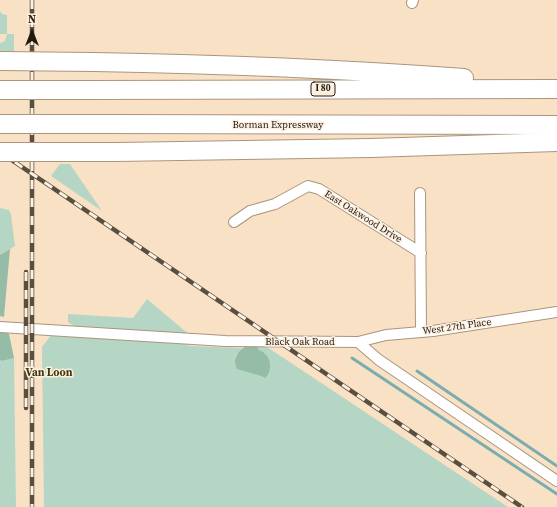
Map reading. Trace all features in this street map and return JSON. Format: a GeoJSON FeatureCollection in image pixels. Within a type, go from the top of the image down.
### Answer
{"type":"FeatureCollection","features":[{"type":"Feature","properties":{"kind":"highway"},"geometry":{"type":"LineString","coordinates":[[0,61],[169,63],[389,73],[557,85]]}},
{"type":"Feature","properties":{"kind":"highway","name":"I 80"},"geometry":{"type":"LineString","coordinates":[[0,90],[557,89]]}},
{"type":"Feature","properties":{"kind":"highway","name":"Borman Expressway"},"geometry":{"type":"LineString","coordinates":[[0,124],[557,125]]}},
{"type":"Feature","properties":{"kind":"highway"},"geometry":{"type":"LineString","coordinates":[[0,152],[116,152],[364,148],[557,142]]}},
{"type":"Feature","properties":{"kind":"street","name":"East Oakwood Drive"},"geometry":{"type":"LineString","coordinates":[[234,222],[250,211],[275,204],[305,187],[311,186],[319,189],[421,253]]}},
{"type":"Feature","properties":{"kind":"street"},"geometry":{"type":"LineString","coordinates":[[420,193],[421,332]]}},
{"type":"Feature","properties":{"kind":"street","name":"West 27th Place"},"geometry":{"type":"LineString","coordinates":[[358,342],[386,335],[421,332],[557,312]]}},
{"type":"Feature","properties":{"kind":"street","name":"Black Oak Road"},"geometry":{"type":"LineString","coordinates":[[0,327],[225,341],[358,342]]}},
{"type":"Feature","properties":{"kind":"street"},"geometry":{"type":"LineString","coordinates":[[358,342],[379,360],[557,481]]}},
{"type":"Feature","properties":{"kind":"green space"},"geometry":{"type":"Polygon","coordinates":[[[0,11],[2,14],[7,15],[7,34],[0,34],[0,11]]]}},
{"type":"Feature","properties":{"kind":"green space"},"geometry":{"type":"Polygon","coordinates":[[[7,34],[14,34],[14,51],[0,51],[0,43],[5,41],[7,34]]]}},
{"type":"Feature","properties":{"kind":"green space"},"geometry":{"type":"Polygon","coordinates":[[[60,164],[70,164],[102,211],[51,176],[60,164]]]}},
{"type":"Feature","properties":{"kind":"green space"},"geometry":{"type":"Polygon","coordinates":[[[0,208],[9,210],[11,215],[15,246],[0,255],[0,208]]]}},
{"type":"Feature","properties":{"kind":"green space"},"geometry":{"type":"Polygon","coordinates":[[[10,249],[4,317],[0,316],[0,255],[10,249]]]}},
{"type":"Feature","properties":{"kind":"green space"},"geometry":{"type":"Polygon","coordinates":[[[147,299],[191,336],[79,329],[68,322],[68,314],[133,318],[147,299]]]}},
{"type":"Feature","properties":{"kind":"green space"},"geometry":{"type":"Polygon","coordinates":[[[0,332],[9,334],[14,358],[2,361],[0,360],[0,332]]]}},
{"type":"Feature","properties":{"kind":"green space"},"geometry":{"type":"Polygon","coordinates":[[[51,335],[174,343],[190,346],[242,348],[235,356],[236,366],[265,378],[261,351],[258,347],[267,347],[508,507],[44,507],[42,347],[51,335]]]}},
{"type":"Feature","properties":{"kind":"green space"},"geometry":{"type":"Polygon","coordinates":[[[246,346],[258,347],[258,349],[264,352],[269,359],[270,369],[265,378],[237,369],[235,358],[246,346]]]}},
{"type":"Feature","properties":{"kind":"green space"},"geometry":{"type":"Polygon","coordinates":[[[14,358],[16,507],[0,507],[0,360],[2,361],[14,358]]]}},
{"type":"Feature","properties":{"kind":"waterway"},"geometry":{"type":"LineString","coordinates":[[352,358],[557,494]]}},
{"type":"Feature","properties":{"kind":"waterway"},"geometry":{"type":"LineString","coordinates":[[417,371],[557,466]]}},
{"type":"Feature","properties":{"kind":"railway"},"geometry":{"type":"LineString","coordinates":[[32,0],[32,507]]}},
{"type":"Feature","properties":{"kind":"railway"},"geometry":{"type":"LineString","coordinates":[[0,152],[522,507]]}},
{"type":"Feature","properties":{"kind":"railway"},"geometry":{"type":"LineString","coordinates":[[26,272],[26,408]]}},
{"type":"Feature","properties":{"kind":"district","name":"Van Loon"},"geometry":{"type":"Point","coordinates":[49,373]}}]}
